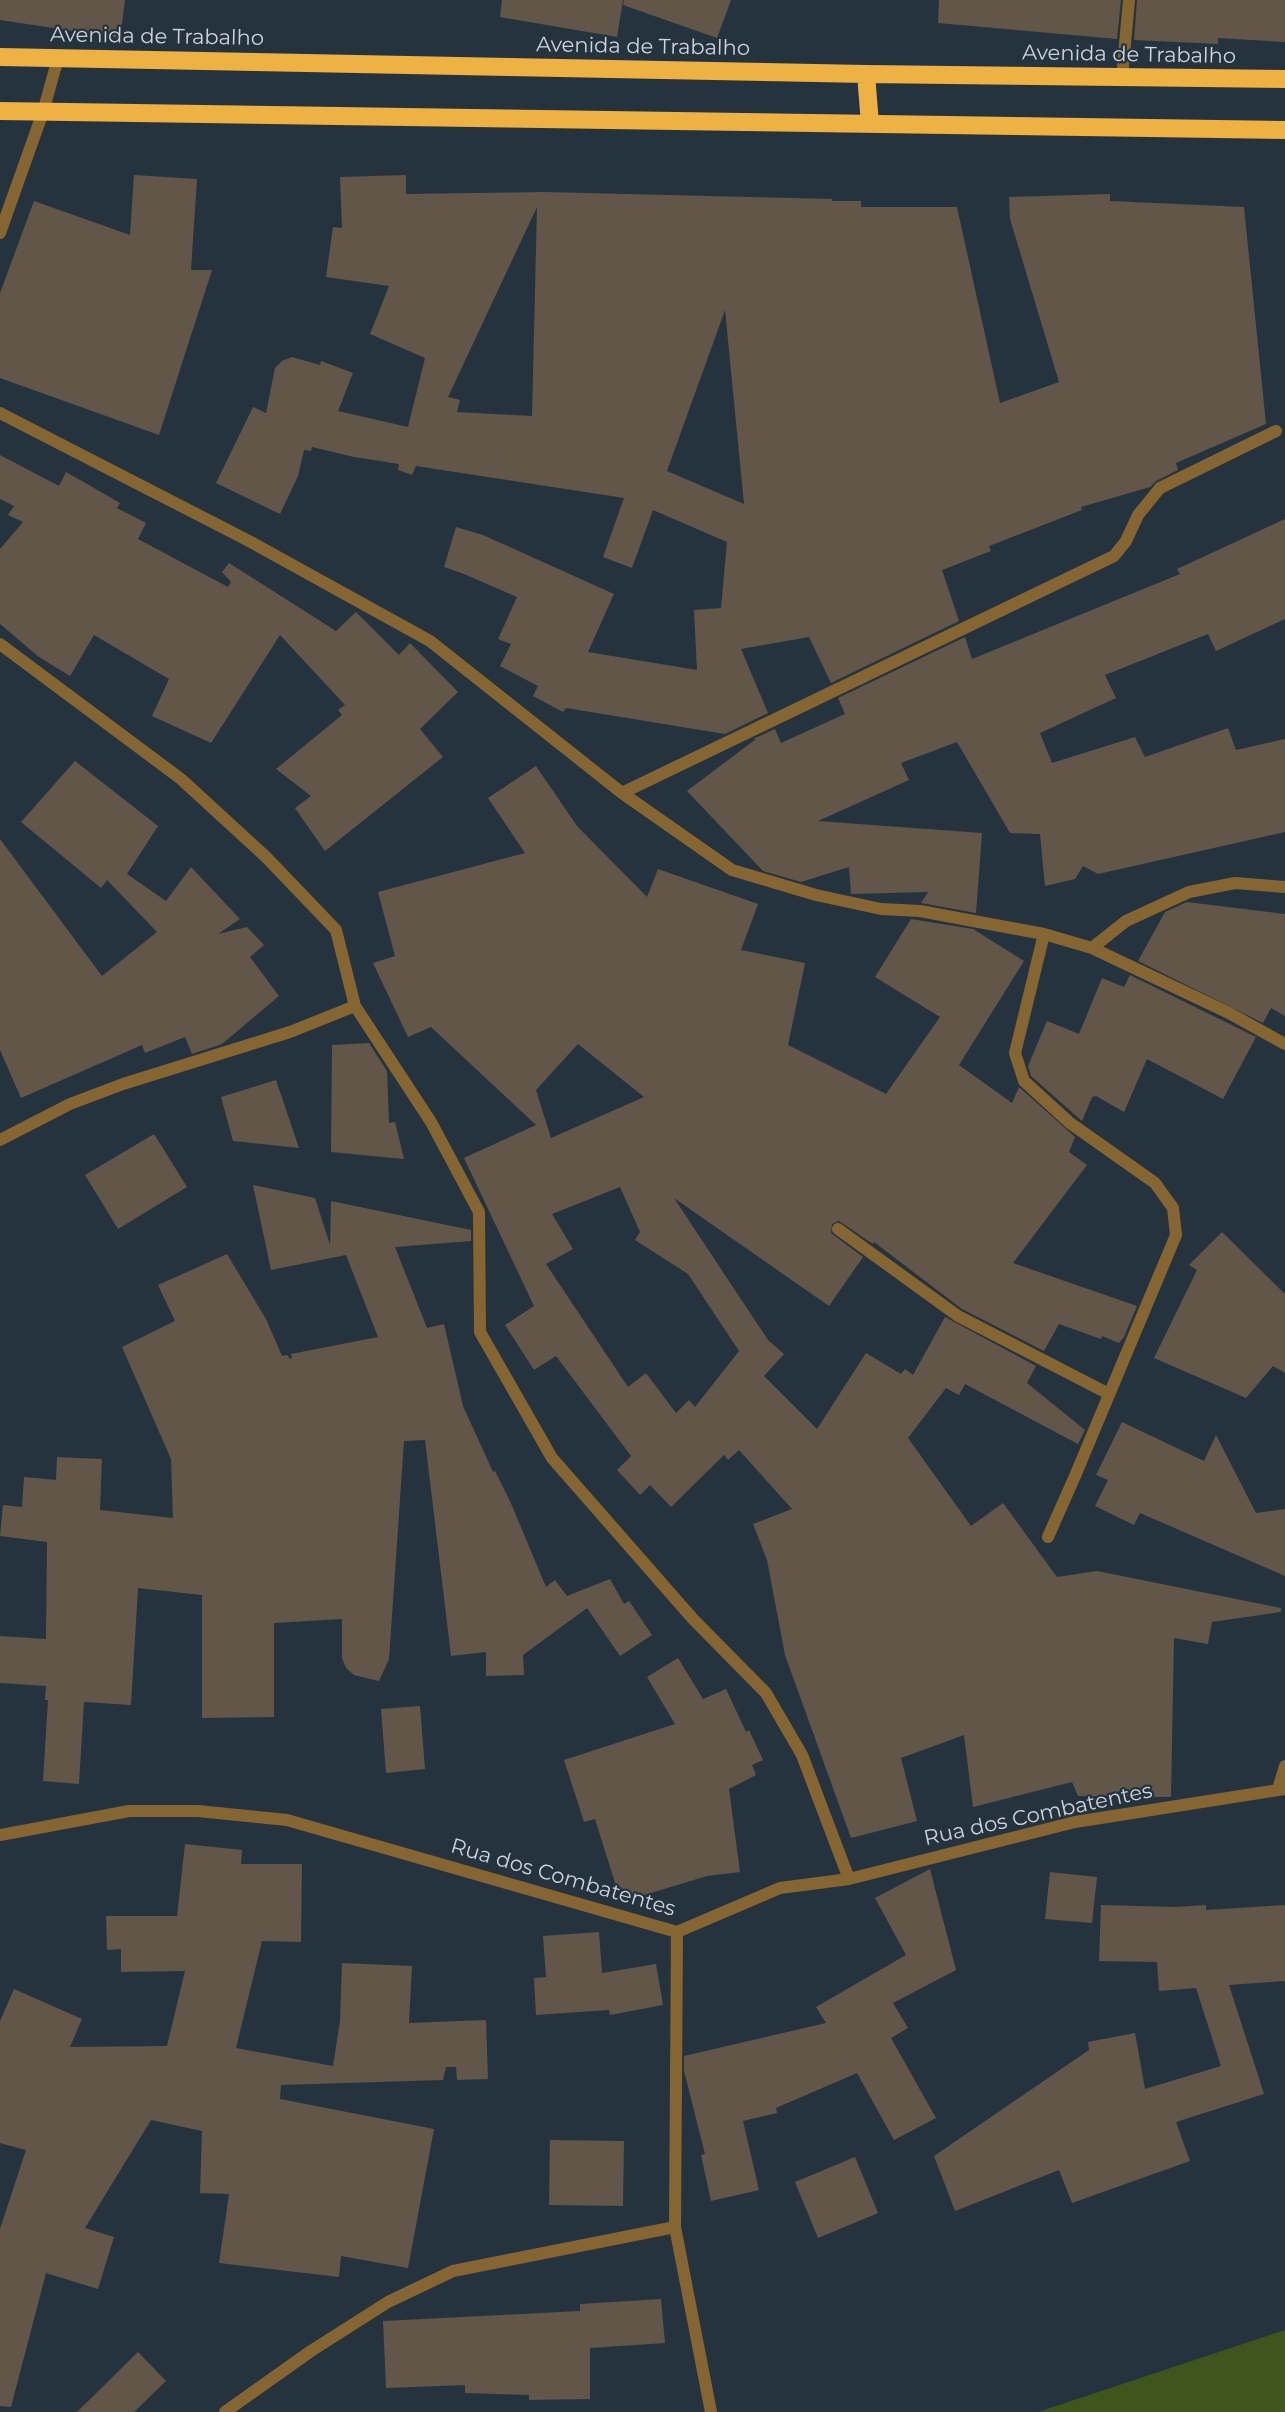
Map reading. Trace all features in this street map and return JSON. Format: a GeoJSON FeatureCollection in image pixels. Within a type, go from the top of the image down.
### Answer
{"type":"FeatureCollection","features":[{"type":"Feature","properties":{"kind":"highway","name":"Avenida de Trabalho"},"geometry":{"type":"LineString","coordinates":[[0,57],[866,74],[1285,79]]}},
{"type":"Feature","properties":{"kind":"highway"},"geometry":{"type":"LineString","coordinates":[[866,74],[870,124]]}},
{"type":"Feature","properties":{"kind":"highway"},"geometry":{"type":"LineString","coordinates":[[0,111],[1285,130]]}},
{"type":"Feature","properties":{"kind":"street"},"geometry":{"type":"LineString","coordinates":[[1122,78],[1129,0]]}},
{"type":"Feature","properties":{"kind":"street"},"geometry":{"type":"LineString","coordinates":[[0,233],[43,112],[58,58]]}},
{"type":"Feature","properties":{"kind":"street"},"geometry":{"type":"LineString","coordinates":[[0,414],[249,541],[429,641],[622,793],[732,870],[838,900],[880,909],[920,911],[1044,934],[1092,948],[1229,1013],[1285,1044]]}},
{"type":"Feature","properties":{"kind":"street"},"geometry":{"type":"LineString","coordinates":[[622,793],[1114,556],[1126,541],[1138,515],[1160,488],[1276,431]]}},
{"type":"Feature","properties":{"kind":"street"},"geometry":{"type":"LineString","coordinates":[[0,644],[181,779],[266,857],[336,930],[355,1006],[431,1122],[479,1212],[480,1332],[552,1458],[693,1619],[766,1693],[802,1755],[849,1879]]}},
{"type":"Feature","properties":{"kind":"street"},"geometry":{"type":"LineString","coordinates":[[1092,948],[1126,921],[1189,892],[1235,883],[1285,887]]}},
{"type":"Feature","properties":{"kind":"street"},"geometry":{"type":"LineString","coordinates":[[1044,934],[1015,1053],[1024,1081],[1070,1123],[1155,1184],[1173,1208],[1176,1235],[1048,1537]]}},
{"type":"Feature","properties":{"kind":"street"},"geometry":{"type":"LineString","coordinates":[[0,1140],[70,1104],[290,1032],[355,1006]]}},
{"type":"Feature","properties":{"kind":"street"},"geometry":{"type":"LineString","coordinates":[[838,1228],[958,1316],[1109,1394]]}},
{"type":"Feature","properties":{"kind":"street"},"geometry":{"type":"LineString","coordinates":[[1282,1789],[1285,1766]]}},
{"type":"Feature","properties":{"kind":"street","name":"Rua dos Combatentes"},"geometry":{"type":"LineString","coordinates":[[0,1835],[129,1811],[198,1811],[287,1820],[678,1932],[780,1888],[849,1879],[1075,1822],[1282,1789]]}},
{"type":"Feature","properties":{"kind":"street"},"geometry":{"type":"LineString","coordinates":[[678,1932],[675,2227],[711,2412]]}},
{"type":"Feature","properties":{"kind":"street"},"geometry":{"type":"LineString","coordinates":[[225,2412],[311,2351],[388,2302],[453,2271],[675,2227]]}},
{"type":"Feature","properties":{"kind":"green space"},"geometry":{"type":"Polygon","coordinates":[[[1285,2330],[1285,2412],[1038,2412],[1285,2330]]]}},
{"type":"Feature","properties":{"kind":"building"},"geometry":{"type":"Polygon","coordinates":[[[0,0],[125,0],[120,38],[0,20],[0,0]]]}},
{"type":"Feature","properties":{"kind":"building"},"geometry":{"type":"Polygon","coordinates":[[[502,0],[623,0],[617,37],[500,17],[502,0]]]}},
{"type":"Feature","properties":{"kind":"building"},"geometry":{"type":"Polygon","coordinates":[[[624,0],[731,0],[717,38],[623,5],[624,0]]]}},
{"type":"Feature","properties":{"kind":"building"},"geometry":{"type":"Polygon","coordinates":[[[939,0],[1121,0],[1117,39],[938,23],[939,0]]]}},
{"type":"Feature","properties":{"kind":"building"},"geometry":{"type":"Polygon","coordinates":[[[1137,0],[1285,0],[1285,42],[1218,38],[1218,44],[1134,40],[1137,0]]]}},
{"type":"Feature","properties":{"kind":"building"},"geometry":{"type":"Polygon","coordinates":[[[134,175],[197,179],[191,270],[212,270],[159,435],[0,378],[0,293],[34,201],[130,235],[134,175]]]}},
{"type":"Feature","properties":{"kind":"building"},"geometry":{"type":"Polygon","coordinates":[[[406,175],[406,194],[544,192],[832,199],[832,201],[861,201],[861,207],[957,207],[1000,403],[1059,382],[1010,219],[1009,197],[1110,194],[1110,201],[1244,207],[1266,424],[1176,463],[1178,470],[1156,481],[1150,487],[1081,507],[1082,510],[989,546],[991,551],[942,570],[959,621],[831,683],[809,637],[741,649],[768,713],[725,734],[566,708],[563,712],[533,696],[538,686],[500,666],[511,644],[498,639],[517,597],[444,567],[456,527],[483,535],[614,594],[588,652],[697,670],[694,610],[721,608],[727,542],[653,510],[632,568],[603,557],[624,498],[416,466],[412,475],[398,470],[399,464],[312,447],[311,451],[304,450],[298,476],[280,514],[216,483],[253,407],[266,413],[275,368],[282,361],[292,357],[320,365],[321,361],[353,373],[338,411],[408,427],[425,358],[370,334],[389,286],[326,277],[333,227],[342,228],[340,177],[406,175]],[[537,207],[448,397],[460,400],[457,412],[532,416],[537,207]],[[725,310],[667,471],[744,504],[725,310]]]}},
{"type":"Feature","properties":{"kind":"building"},"geometry":{"type":"Polygon","coordinates":[[[0,455],[59,486],[66,472],[120,503],[117,508],[146,523],[138,539],[228,587],[231,582],[222,572],[229,563],[336,631],[356,612],[399,655],[410,643],[458,692],[420,729],[443,757],[325,851],[295,808],[311,796],[276,769],[342,715],[338,710],[345,705],[280,635],[211,743],[152,716],[169,679],[94,635],[70,676],[39,657],[0,624],[0,549],[23,522],[8,515],[14,506],[0,499],[0,455]]]}},
{"type":"Feature","properties":{"kind":"building"},"geometry":{"type":"Polygon","coordinates":[[[1285,519],[1285,619],[1216,651],[1208,634],[1105,675],[1116,698],[1040,733],[1052,763],[1135,737],[1145,757],[1228,728],[1236,750],[1285,739],[1285,832],[1098,874],[1083,866],[1075,879],[1045,886],[1040,834],[1010,833],[957,742],[901,763],[909,780],[818,821],[982,833],[976,913],[921,903],[928,892],[851,894],[849,867],[801,882],[763,871],[687,791],[756,739],[753,739],[775,729],[781,743],[845,714],[838,698],[965,637],[972,659],[1180,574],[1177,569],[1285,519]]]}},
{"type":"Feature","properties":{"kind":"building"},"geometry":{"type":"Polygon","coordinates":[[[75,761],[158,826],[127,874],[166,901],[191,867],[240,919],[218,934],[247,927],[264,945],[250,957],[279,996],[222,1044],[192,1054],[185,1037],[145,1053],[142,1045],[21,1098],[0,1050],[0,839],[102,976],[157,932],[107,880],[101,888],[21,822],[75,761]]]}},
{"type":"Feature","properties":{"kind":"building"},"geometry":{"type":"Polygon","coordinates":[[[536,766],[577,826],[647,897],[658,869],[758,904],[741,950],[805,963],[788,1045],[886,1094],[940,1017],[875,977],[911,919],[973,929],[1024,961],[959,1065],[1012,1103],[1019,1087],[1075,1137],[1069,1152],[1087,1165],[1013,1263],[1137,1306],[1124,1337],[1119,1343],[1059,1324],[1044,1351],[962,1309],[874,1242],[873,1244],[839,1221],[832,1224],[831,1233],[863,1257],[829,1306],[674,1198],[768,1340],[784,1354],[764,1376],[817,1429],[866,1353],[901,1374],[905,1369],[913,1375],[945,1317],[1036,1366],[1027,1383],[1085,1430],[1078,1444],[965,1384],[959,1395],[946,1388],[908,1438],[971,1526],[1003,1503],[1057,1577],[1097,1571],[1281,1608],[1281,1612],[1212,1622],[1208,1644],[1174,1638],[1171,1797],[1078,1796],[1072,1782],[973,1807],[964,1735],[901,1758],[917,1821],[851,1838],[785,1655],[767,1560],[753,1524],[792,1509],[739,1450],[728,1460],[724,1455],[671,1507],[650,1485],[640,1495],[617,1470],[631,1456],[556,1356],[534,1370],[505,1325],[534,1306],[464,1158],[536,1125],[431,1027],[408,1037],[373,963],[395,956],[378,892],[525,853],[488,798],[536,766]],[[578,1044],[536,1090],[551,1138],[644,1097],[578,1044]],[[620,1187],[552,1214],[573,1249],[546,1264],[628,1387],[646,1373],[676,1413],[689,1400],[695,1407],[739,1351],[688,1274],[635,1240],[640,1232],[620,1187]]]}},
{"type":"Feature","properties":{"kind":"building"},"geometry":{"type":"Polygon","coordinates":[[[1187,902],[1285,914],[1285,1016],[1271,1008],[1263,1023],[1138,961],[1165,912],[1187,902]]]}},
{"type":"Feature","properties":{"kind":"building"},"geometry":{"type":"Polygon","coordinates":[[[1130,975],[1256,1037],[1223,1099],[1147,1059],[1124,1112],[1096,1096],[1092,1097],[1082,1121],[1031,1076],[1028,1066],[1047,1021],[1079,1034],[1102,978],[1124,987],[1130,975]]]}},
{"type":"Feature","properties":{"kind":"building"},"geometry":{"type":"Polygon","coordinates":[[[369,1043],[387,1071],[389,1123],[395,1122],[404,1159],[331,1152],[332,1045],[369,1043]]]}},
{"type":"Feature","properties":{"kind":"building"},"geometry":{"type":"Polygon","coordinates":[[[276,1080],[299,1148],[233,1141],[221,1097],[276,1080]]]}},
{"type":"Feature","properties":{"kind":"building"},"geometry":{"type":"Polygon","coordinates":[[[154,1134],[187,1187],[118,1229],[85,1175],[154,1134]]]}},
{"type":"Feature","properties":{"kind":"building"},"geometry":{"type":"Polygon","coordinates":[[[253,1185],[315,1198],[330,1245],[331,1201],[471,1230],[471,1241],[395,1247],[427,1328],[444,1324],[463,1406],[493,1472],[495,1471],[510,1501],[546,1587],[555,1580],[567,1596],[610,1579],[624,1604],[629,1601],[652,1635],[620,1656],[587,1608],[523,1655],[524,1675],[486,1676],[486,1652],[451,1656],[425,1440],[404,1441],[389,1659],[379,1681],[354,1675],[346,1668],[342,1658],[342,1619],[274,1623],[274,1717],[202,1718],[202,1595],[138,1588],[131,1705],[84,1702],[79,1784],[43,1781],[48,1700],[45,1700],[46,1686],[0,1683],[0,1636],[46,1639],[47,1542],[0,1536],[3,1505],[22,1507],[24,1477],[56,1480],[57,1457],[102,1459],[100,1510],[173,1518],[171,1459],[122,1347],[175,1321],[158,1285],[227,1254],[266,1319],[282,1356],[287,1355],[290,1359],[291,1354],[378,1337],[346,1255],[271,1270],[253,1185]]]}},
{"type":"Feature","properties":{"kind":"building"},"geometry":{"type":"Polygon","coordinates":[[[1222,1232],[1285,1294],[1285,1373],[1273,1366],[1246,1398],[1154,1358],[1197,1270],[1189,1265],[1222,1232]]]}},
{"type":"Feature","properties":{"kind":"building"},"geometry":{"type":"Polygon","coordinates":[[[1122,1422],[1204,1461],[1216,1435],[1256,1513],[1285,1509],[1285,1576],[1140,1513],[1134,1525],[1095,1506],[1108,1480],[1096,1475],[1122,1422]]]}},
{"type":"Feature","properties":{"kind":"building"},"geometry":{"type":"Polygon","coordinates":[[[678,1658],[703,1699],[726,1689],[746,1732],[749,1730],[763,1760],[752,1765],[756,1775],[729,1789],[740,1872],[707,1876],[621,1902],[595,1819],[584,1822],[564,1760],[675,1724],[647,1677],[678,1658]]]}},
{"type":"Feature","properties":{"kind":"building"},"geometry":{"type":"Polygon","coordinates":[[[420,1706],[425,1769],[386,1773],[381,1709],[420,1706]]]}},
{"type":"Feature","properties":{"kind":"building"},"geometry":{"type":"Polygon","coordinates":[[[185,1844],[242,1850],[241,1864],[302,1864],[301,1942],[262,1941],[236,2048],[333,2066],[340,2021],[342,1963],[412,1966],[409,2023],[486,2020],[488,2079],[457,2080],[456,2067],[446,2067],[443,2080],[281,2085],[280,2099],[434,2129],[408,2268],[341,2256],[339,2277],[219,2263],[229,2194],[200,2193],[202,2131],[151,2120],[85,2228],[114,2237],[98,2289],[46,2273],[11,2407],[0,2406],[0,2229],[26,2150],[0,2143],[0,2021],[14,1989],[82,2019],[70,2047],[167,2046],[185,1971],[121,1972],[121,1949],[107,1950],[106,1916],[177,1916],[185,1844]]]}},
{"type":"Feature","properties":{"kind":"building"},"geometry":{"type":"Polygon","coordinates":[[[930,1869],[956,1970],[893,2003],[908,2028],[891,2038],[936,2118],[894,2140],[857,2073],[776,2108],[777,2113],[743,2121],[759,2190],[711,2201],[701,2155],[705,2154],[684,2071],[684,2056],[826,2023],[816,2007],[906,1955],[875,1898],[930,1869]]]}},
{"type":"Feature","properties":{"kind":"building"},"geometry":{"type":"Polygon","coordinates":[[[1050,1872],[1097,1877],[1092,1923],[1045,1919],[1050,1872]]]}},
{"type":"Feature","properties":{"kind":"building"},"geometry":{"type":"Polygon","coordinates":[[[1101,1905],[1175,1907],[1206,1905],[1206,1910],[1285,1905],[1285,1981],[1229,1985],[1264,2094],[1176,2122],[1190,2161],[1072,2203],[1059,2170],[955,2211],[934,2156],[1089,2050],[1088,2042],[1135,2033],[1145,2089],[1221,2066],[1196,1988],[1159,1991],[1157,1962],[1099,1961],[1101,1905]]]}},
{"type":"Feature","properties":{"kind":"building"},"geometry":{"type":"Polygon","coordinates":[[[599,1932],[602,1973],[656,1964],[663,2005],[610,2015],[609,2010],[536,2015],[534,1978],[546,1977],[543,1936],[599,1932]]]}},
{"type":"Feature","properties":{"kind":"building"},"geometry":{"type":"Polygon","coordinates":[[[550,2140],[624,2141],[623,2206],[549,2205],[550,2140]]]}},
{"type":"Feature","properties":{"kind":"building"},"geometry":{"type":"Polygon","coordinates":[[[855,2157],[878,2213],[818,2238],[795,2182],[855,2157]]]}},
{"type":"Feature","properties":{"kind":"building"},"geometry":{"type":"Polygon","coordinates":[[[661,2299],[665,2343],[590,2348],[590,2399],[529,2400],[529,2395],[465,2393],[465,2385],[386,2388],[383,2321],[580,2311],[580,2304],[661,2299]]]}},
{"type":"Feature","properties":{"kind":"building"},"geometry":{"type":"Polygon","coordinates":[[[138,2352],[166,2381],[134,2412],[77,2412],[138,2352]]]}}]}
